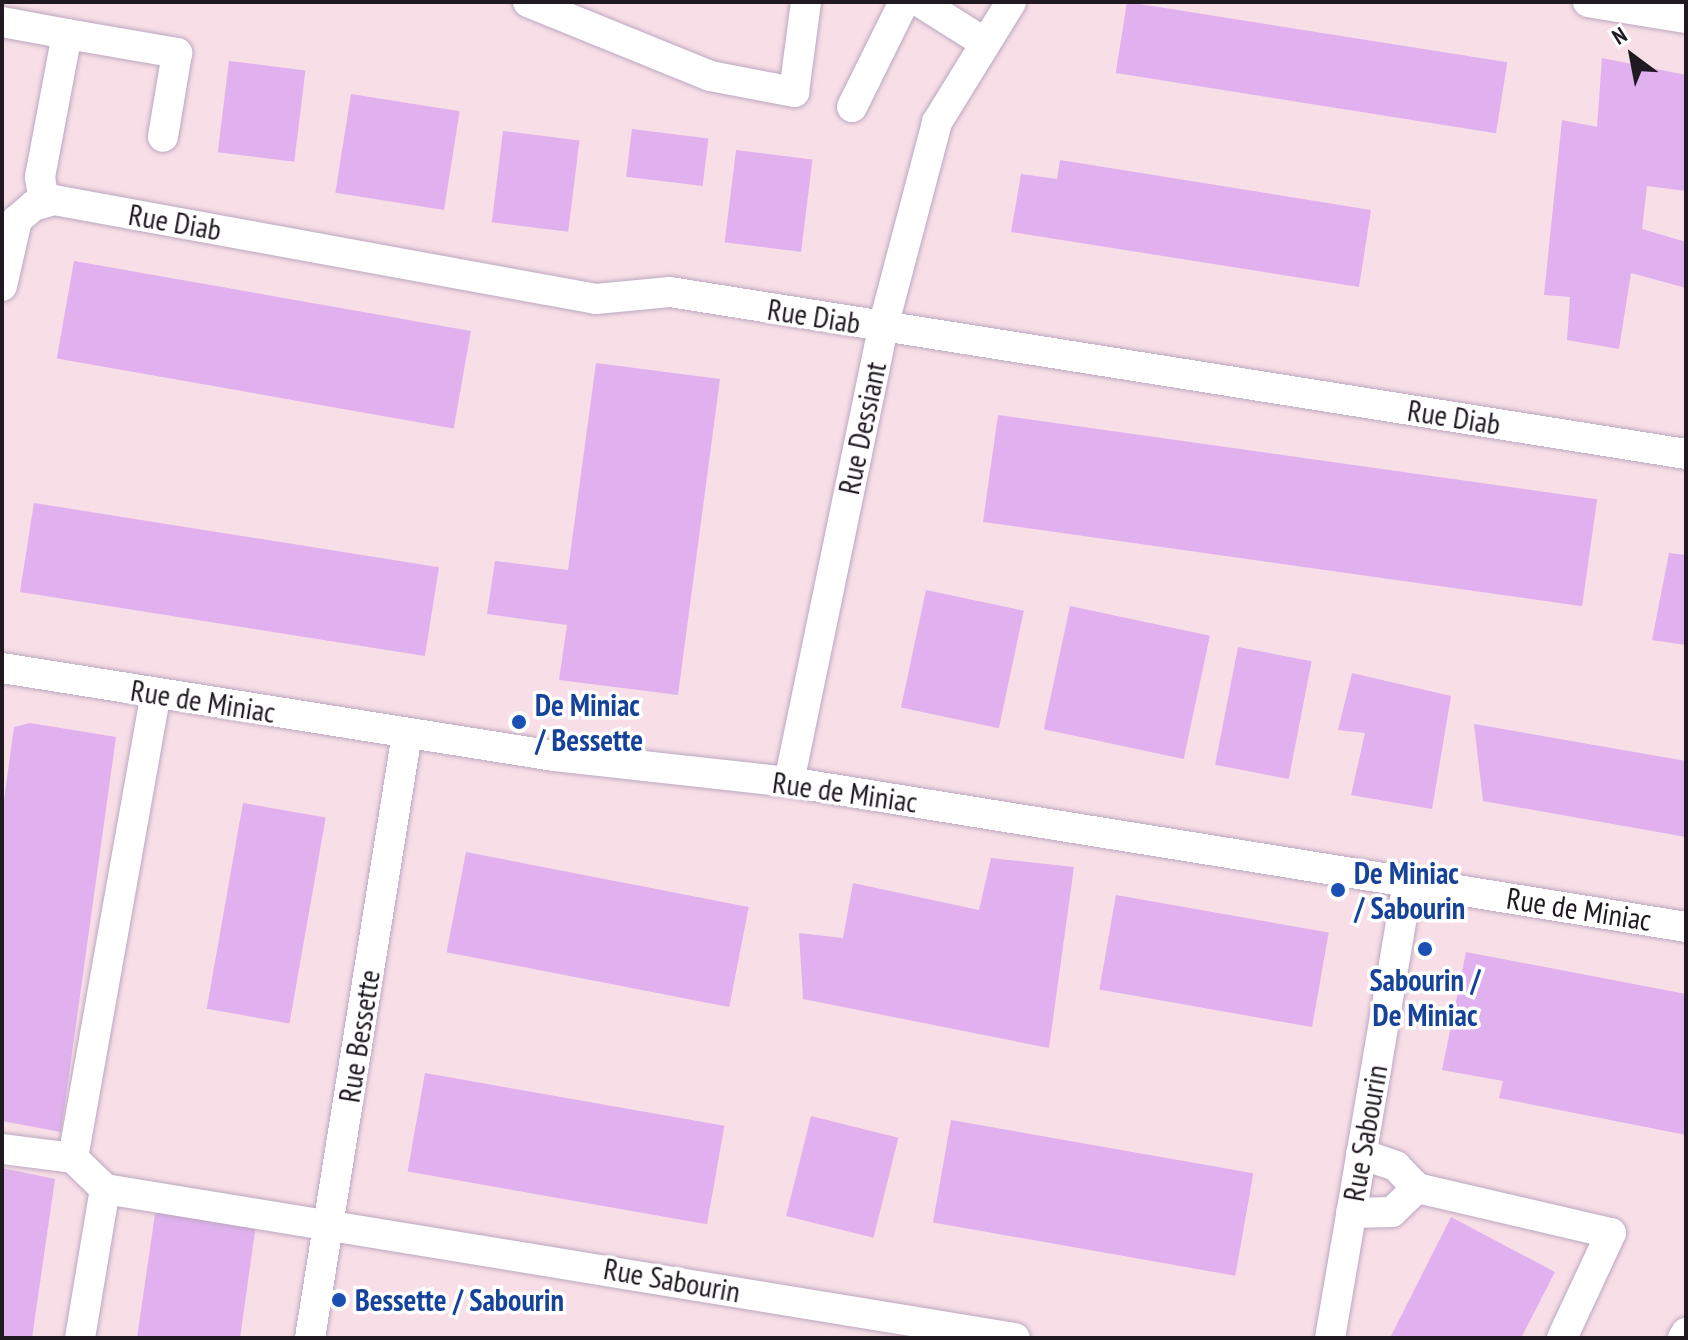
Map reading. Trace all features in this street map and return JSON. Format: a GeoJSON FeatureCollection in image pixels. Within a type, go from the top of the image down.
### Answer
{"type":"FeatureCollection","features":[{"type":"Feature","properties":{"kind":"street"},"geometry":{"type":"LineString","coordinates":[[528,2],[710,76],[794,92],[806,2]]}},
{"type":"Feature","properties":{"kind":"street"},"geometry":{"type":"LineString","coordinates":[[852,107],[904,2]]}},
{"type":"Feature","properties":{"kind":"street"},"geometry":{"type":"LineString","coordinates":[[920,2],[985,43]]}},
{"type":"Feature","properties":{"kind":"street","name":"Rue Dessiant"},"geometry":{"type":"LineString","coordinates":[[789,782],[883,327],[937,122],[1011,2]]}},
{"type":"Feature","properties":{"kind":"street"},"geometry":{"type":"LineString","coordinates":[[1588,2],[1686,18]]}},
{"type":"Feature","properties":{"kind":"street"},"geometry":{"type":"LineString","coordinates":[[2,22],[177,53],[163,137]]}},
{"type":"Feature","properties":{"kind":"street"},"geometry":{"type":"LineString","coordinates":[[2,286],[10,213],[44,203],[40,177],[67,34]]}},
{"type":"Feature","properties":{"kind":"street","name":"Rue Diab"},"geometry":{"type":"LineString","coordinates":[[44,203],[596,299],[670,292],[1686,454]]}},
{"type":"Feature","properties":{"kind":"street","name":"Rue de Miniac"},"geometry":{"type":"LineString","coordinates":[[2,668],[407,734],[789,782],[1686,927]]}},
{"type":"Feature","properties":{"kind":"street"},"geometry":{"type":"LineString","coordinates":[[73,1158],[156,693]]}},
{"type":"Feature","properties":{"kind":"street","name":"Rue Bessette"},"geometry":{"type":"LineString","coordinates":[[310,1338],[407,734]]}},
{"type":"Feature","properties":{"kind":"street","name":"Rue Sabourin"},"geometry":{"type":"LineString","coordinates":[[1330,1338],[1408,882]]}},
{"type":"Feature","properties":{"kind":"street"},"geometry":{"type":"LineString","coordinates":[[2,1149],[73,1158],[105,1189],[80,1338]]}},
{"type":"Feature","properties":{"kind":"street"},"geometry":{"type":"LineString","coordinates":[[1361,1154],[1396,1166],[1417,1188],[1611,1233],[1562,1338]]}},
{"type":"Feature","properties":{"kind":"street"},"geometry":{"type":"LineString","coordinates":[[1351,1213],[1392,1212],[1417,1188]]}},
{"type":"Feature","properties":{"kind":"street","name":"Rue Sabourin"},"geometry":{"type":"LineString","coordinates":[[105,1189],[329,1222],[1015,1338]]}},
{"type":"Feature","properties":{"kind":"shaded area"},"geometry":{"type":"Polygon","coordinates":[[[2,2],[1686,2],[1686,1338],[2,1338],[2,2]]]}},
{"type":"Feature","properties":{"kind":"building"},"geometry":{"type":"Polygon","coordinates":[[[1127,2],[1507,62],[1496,133],[1116,73],[1127,2]]]}},
{"type":"Feature","properties":{"kind":"building"},"geometry":{"type":"Polygon","coordinates":[[[1602,58],[1686,75],[1686,191],[1647,186],[1642,229],[1686,242],[1686,288],[1631,273],[1619,349],[1567,340],[1570,297],[1544,295],[1562,120],[1597,127],[1602,58]]]}},
{"type":"Feature","properties":{"kind":"building"},"geometry":{"type":"Polygon","coordinates":[[[229,61],[305,70],[294,162],[218,152],[229,61]]]}},
{"type":"Feature","properties":{"kind":"building"},"geometry":{"type":"Polygon","coordinates":[[[351,94],[460,111],[444,210],[335,193],[351,94]]]}},
{"type":"Feature","properties":{"kind":"building"},"geometry":{"type":"Polygon","coordinates":[[[632,129],[708,138],[703,186],[626,177],[632,129]]]}},
{"type":"Feature","properties":{"kind":"building"},"geometry":{"type":"Polygon","coordinates":[[[503,131],[579,140],[568,232],[492,222],[503,131]]]}},
{"type":"Feature","properties":{"kind":"building"},"geometry":{"type":"Polygon","coordinates":[[[736,150],[812,159],[801,252],[725,242],[736,150]]]}},
{"type":"Feature","properties":{"kind":"building"},"geometry":{"type":"Polygon","coordinates":[[[1060,160],[1371,210],[1359,287],[1011,232],[1021,174],[1057,179],[1060,160]]]}},
{"type":"Feature","properties":{"kind":"building"},"geometry":{"type":"Polygon","coordinates":[[[74,261],[471,331],[454,428],[57,358],[74,261]]]}},
{"type":"Feature","properties":{"kind":"building"},"geometry":{"type":"Polygon","coordinates":[[[596,363],[720,379],[678,695],[559,680],[567,625],[487,614],[495,561],[568,570],[596,363]]]}},
{"type":"Feature","properties":{"kind":"building"},"geometry":{"type":"Polygon","coordinates":[[[998,415],[1597,499],[1582,606],[983,522],[998,415]]]}},
{"type":"Feature","properties":{"kind":"building"},"geometry":{"type":"Polygon","coordinates":[[[34,503],[439,567],[425,656],[20,592],[34,503]]]}},
{"type":"Feature","properties":{"kind":"building"},"geometry":{"type":"Polygon","coordinates":[[[1669,553],[1686,555],[1686,645],[1652,640],[1669,553]]]}},
{"type":"Feature","properties":{"kind":"building"},"geometry":{"type":"Polygon","coordinates":[[[926,590],[1024,611],[999,728],[901,707],[926,590]]]}},
{"type":"Feature","properties":{"kind":"building"},"geometry":{"type":"Polygon","coordinates":[[[1070,606],[1210,636],[1184,759],[1044,729],[1070,606]]]}},
{"type":"Feature","properties":{"kind":"building"},"geometry":{"type":"Polygon","coordinates":[[[1238,647],[1312,661],[1289,779],[1215,765],[1238,647]]]}},
{"type":"Feature","properties":{"kind":"building"},"geometry":{"type":"Polygon","coordinates":[[[1352,673],[1451,696],[1432,809],[1351,795],[1365,733],[1338,730],[1352,673]]]}},
{"type":"Feature","properties":{"kind":"building"},"geometry":{"type":"Polygon","coordinates":[[[30,723],[116,737],[61,1132],[2,1121],[2,815],[14,727],[30,723]]]}},
{"type":"Feature","properties":{"kind":"building"},"geometry":{"type":"Polygon","coordinates":[[[1474,724],[1686,761],[1686,837],[1483,801],[1474,724]]]}},
{"type":"Feature","properties":{"kind":"building"},"geometry":{"type":"Polygon","coordinates":[[[243,803],[326,818],[289,1023],[207,1009],[243,803]]]}},
{"type":"Feature","properties":{"kind":"building"},"geometry":{"type":"Polygon","coordinates":[[[466,852],[749,907],[729,1007],[447,952],[466,852]]]}},
{"type":"Feature","properties":{"kind":"building"},"geometry":{"type":"Polygon","coordinates":[[[991,858],[1074,867],[1049,1048],[803,999],[799,933],[843,938],[853,883],[979,910],[991,858]]]}},
{"type":"Feature","properties":{"kind":"building"},"geometry":{"type":"Polygon","coordinates":[[[1116,895],[1329,933],[1312,1027],[1099,990],[1116,895]]]}},
{"type":"Feature","properties":{"kind":"building"},"geometry":{"type":"Polygon","coordinates":[[[1466,952],[1686,994],[1686,1135],[1499,1098],[1503,1081],[1442,1070],[1466,952]]]}},
{"type":"Feature","properties":{"kind":"building"},"geometry":{"type":"Polygon","coordinates":[[[425,1073],[724,1126],[707,1224],[408,1171],[425,1073]]]}},
{"type":"Feature","properties":{"kind":"building"},"geometry":{"type":"Polygon","coordinates":[[[811,1116],[898,1138],[873,1238],[786,1216],[811,1116]]]}},
{"type":"Feature","properties":{"kind":"building"},"geometry":{"type":"Polygon","coordinates":[[[951,1120],[1253,1173],[1235,1276],[933,1222],[951,1120]]]}},
{"type":"Feature","properties":{"kind":"building"},"geometry":{"type":"Polygon","coordinates":[[[2,1168],[55,1179],[32,1338],[2,1338],[2,1168]]]}},
{"type":"Feature","properties":{"kind":"building"},"geometry":{"type":"Polygon","coordinates":[[[170,1207],[256,1224],[240,1338],[137,1338],[155,1214],[170,1207]]]}},
{"type":"Feature","properties":{"kind":"building"},"geometry":{"type":"Polygon","coordinates":[[[1451,1217],[1555,1272],[1521,1338],[1390,1338],[1451,1217]]]}},
{"type":"Feature","properties":{"kind":"place","name":"De Miniac / Bessette"},"geometry":{"type":"Point","coordinates":[519,722]}},
{"type":"Feature","properties":{"kind":"place","name":"De Miniac / Sabourin"},"geometry":{"type":"Point","coordinates":[1338,890]}},
{"type":"Feature","properties":{"kind":"place","name":"Sabourin / De Miniac"},"geometry":{"type":"Point","coordinates":[1425,949]}},
{"type":"Feature","properties":{"kind":"place","name":"Bessette / Sabourin"},"geometry":{"type":"Point","coordinates":[339,1300]}}]}
